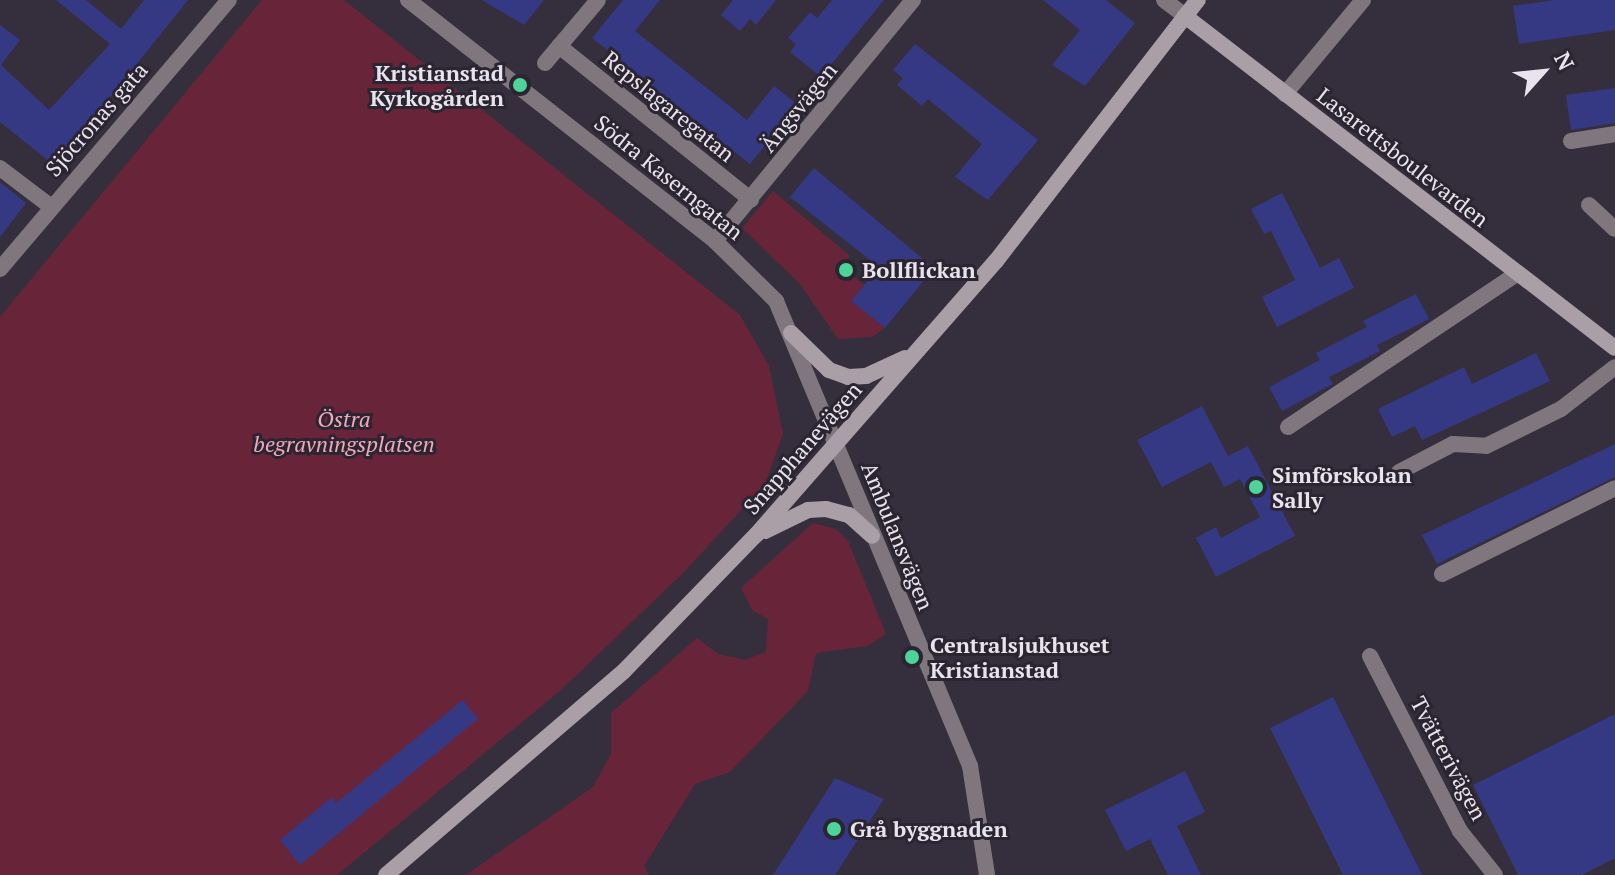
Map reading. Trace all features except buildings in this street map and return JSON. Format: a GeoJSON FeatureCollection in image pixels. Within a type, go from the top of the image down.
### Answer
{"type":"FeatureCollection","features":[{"type":"Feature","properties":{"kind":"main road","name":"Snapphanevägen"},"geometry":{"type":"LineString","coordinates":[[386,875],[624,671],[756,535],[996,261],[1198,0]]}},
{"type":"Feature","properties":{"kind":"main road","name":"Lasarettsboulevarden"},"geometry":{"type":"LineString","coordinates":[[1185,16],[1615,348]]}},
{"type":"Feature","properties":{"kind":"main road"},"geometry":{"type":"LineString","coordinates":[[791,333],[829,370],[848,377],[878,372],[914,354]]}},
{"type":"Feature","properties":{"kind":"main road"},"geometry":{"type":"LineString","coordinates":[[756,535],[808,510],[826,509],[849,515],[872,536]]}},
{"type":"Feature","properties":{"kind":"street","name":"Sjöcronas gata"},"geometry":{"type":"LineString","coordinates":[[0,269],[50,206],[229,0]]}},
{"type":"Feature","properties":{"kind":"street","name":"Södra Kaserngatan"},"geometry":{"type":"LineString","coordinates":[[408,0],[715,241],[776,301],[837,442]]}},
{"type":"Feature","properties":{"kind":"street"},"geometry":{"type":"LineString","coordinates":[[545,63],[598,0]]}},
{"type":"Feature","properties":{"kind":"street","name":"Ängsvägen"},"geometry":{"type":"LineString","coordinates":[[715,241],[913,0]]}},
{"type":"Feature","properties":{"kind":"street","name":"Lasarettsboulevarden"},"geometry":{"type":"LineString","coordinates":[[1164,0],[1185,16]]}},
{"type":"Feature","properties":{"kind":"street"},"geometry":{"type":"LineString","coordinates":[[1285,94],[1363,0]]}},
{"type":"Feature","properties":{"kind":"street","name":"Repslagaregatan"},"geometry":{"type":"LineString","coordinates":[[559,46],[751,200]]}},
{"type":"Feature","properties":{"kind":"street"},"geometry":{"type":"LineString","coordinates":[[1571,141],[1615,134]]}},
{"type":"Feature","properties":{"kind":"street"},"geometry":{"type":"LineString","coordinates":[[0,168],[50,206]]}},
{"type":"Feature","properties":{"kind":"street"},"geometry":{"type":"LineString","coordinates":[[1589,205],[1615,229]]}},
{"type":"Feature","properties":{"kind":"street"},"geometry":{"type":"LineString","coordinates":[[1288,427],[1518,273]]}},
{"type":"Feature","properties":{"kind":"street"},"geometry":{"type":"LineString","coordinates":[[1399,472],[1453,444],[1486,446],[1561,409],[1615,367]]}},
{"type":"Feature","properties":{"kind":"street","name":"Ambulansvägen"},"geometry":{"type":"LineString","coordinates":[[837,442],[872,536],[970,766],[987,875]]}},
{"type":"Feature","properties":{"kind":"street"},"geometry":{"type":"LineString","coordinates":[[1442,574],[1615,488]]}},
{"type":"Feature","properties":{"kind":"street","name":"Tvätterivägen"},"geometry":{"type":"LineString","coordinates":[[1370,656],[1460,831],[1495,875]]}},
{"type":"Feature","properties":{"kind":"green space","name":"Östra begravningsplatsen"},"geometry":{"type":"Polygon","coordinates":[[[262,0],[344,0],[740,315],[769,366],[783,434],[765,484],[684,572],[561,690],[337,875],[0,875],[0,317],[262,0]]]}},
{"type":"Feature","properties":{"kind":"green space"},"geometry":{"type":"Polygon","coordinates":[[[773,191],[850,256],[841,266],[864,285],[852,301],[885,328],[872,337],[838,339],[800,284],[742,228],[773,191]]]}},
{"type":"Feature","properties":{"kind":"green space"},"geometry":{"type":"Polygon","coordinates":[[[813,523],[836,529],[848,541],[886,634],[867,646],[816,653],[808,691],[730,772],[695,784],[644,866],[649,875],[466,875],[593,787],[611,754],[611,713],[697,638],[718,654],[745,660],[766,652],[768,619],[753,611],[741,588],[813,523]]]}},
{"type":"Feature","properties":{"kind":"place","name":"Kristianstad Kyrkogården"},"geometry":{"type":"Point","coordinates":[520,85]}},
{"type":"Feature","properties":{"kind":"place","name":"Bollflickan"},"geometry":{"type":"Point","coordinates":[846,270]}},
{"type":"Feature","properties":{"kind":"place","name":"Simförskolan Sally"},"geometry":{"type":"Point","coordinates":[1256,487]}},
{"type":"Feature","properties":{"kind":"place","name":"Centralsjukhuset Kristianstad"},"geometry":{"type":"Point","coordinates":[912,657]}},
{"type":"Feature","properties":{"kind":"place","name":"Grå byggnaden"},"geometry":{"type":"Point","coordinates":[834,829]}}]}
